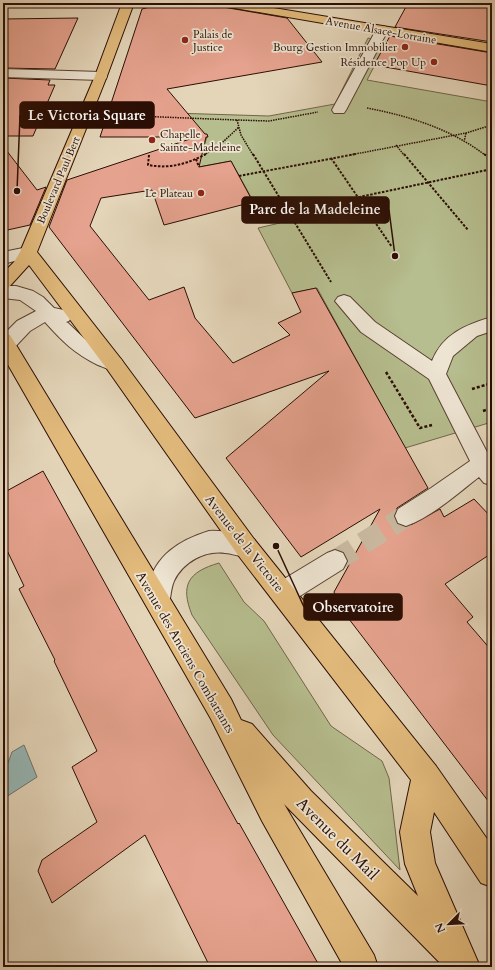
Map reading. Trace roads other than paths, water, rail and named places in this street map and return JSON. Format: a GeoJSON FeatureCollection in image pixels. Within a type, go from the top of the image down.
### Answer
{"type":"FeatureCollection","features":[{"type":"Feature","properties":{"kind":"main road","name":"Boulevard Paul Bert"},"geometry":{"type":"LineString","coordinates":[[3,283],[20,266],[28,252],[86,114],[128,3]]}},
{"type":"Feature","properties":{"kind":"main road","name":"Avenue Alsace-Lorraine"},"geometry":{"type":"LineString","coordinates":[[223,3],[492,48]]}},
{"type":"Feature","properties":{"kind":"main road","name":"Avenue de la Victoire"},"geometry":{"type":"LineString","coordinates":[[28,252],[114,364],[246,547],[284,593],[426,776],[492,872]]}},
{"type":"Feature","properties":{"kind":"main road","name":"Avenue des Anciens Combattants"},"geometry":{"type":"LineString","coordinates":[[4,342],[221,709],[272,811],[362,967]]}},
{"type":"Feature","properties":{"kind":"main road","name":"Avenue du Mail"},"geometry":{"type":"LineString","coordinates":[[221,709],[301,802],[464,964]]}},
{"type":"Feature","properties":{"kind":"main road","name":"Avenue du Mail"},"geometry":{"type":"LineString","coordinates":[[426,776],[415,832],[420,864],[464,964]]}},
{"type":"Feature","properties":{"kind":"street"},"geometry":{"type":"LineString","coordinates":[[339,110],[382,30]]}},
{"type":"Feature","properties":{"kind":"street"},"geometry":{"type":"LineString","coordinates":[[3,73],[101,76]]}},
{"type":"Feature","properties":{"kind":"street"},"geometry":{"type":"LineString","coordinates":[[3,258],[28,252]]}},
{"type":"Feature","properties":{"kind":"street"},"geometry":{"type":"LineString","coordinates":[[3,292],[21,293],[38,302],[79,346],[114,364]]}},
{"type":"Feature","properties":{"kind":"street"},"geometry":{"type":"LineString","coordinates":[[344,301],[368,327],[436,374],[489,466],[472,470],[439,495],[406,516]]}},
{"type":"Feature","properties":{"kind":"street"},"geometry":{"type":"LineString","coordinates":[[4,342],[25,323],[36,318],[59,315],[80,320]]}},
{"type":"Feature","properties":{"kind":"street"},"geometry":{"type":"LineString","coordinates":[[436,374],[445,352],[470,330],[492,324]]}},
{"type":"Feature","properties":{"kind":"street"},"geometry":{"type":"LineString","coordinates":[[158,602],[162,580],[174,562],[189,549],[210,542],[230,542],[246,547]]}},
{"type":"Feature","properties":{"kind":"street"},"geometry":{"type":"LineString","coordinates":[[284,593],[335,561]]}},
{"type":"Feature","properties":{"kind":"water"},"geometry":{"type":"Polygon","coordinates":[[[24,745],[37,777],[3,799],[3,767],[8,763],[12,752],[24,745]]]}},
{"type":"Feature","properties":{"kind":"tunnel"},"geometry":{"type":"LineString","coordinates":[[335,561],[406,516]]}},
{"type":"Feature","properties":{"kind":"place","name":"Palais de Justice"},"geometry":{"type":"Point","coordinates":[185,40]}},
{"type":"Feature","properties":{"kind":"place","name":"Bourg Gestion Immobilier"},"geometry":{"type":"Point","coordinates":[405,47]}},
{"type":"Feature","properties":{"kind":"place","name":"Résidence Pop Up"},"geometry":{"type":"Point","coordinates":[434,62]}},
{"type":"Feature","properties":{"kind":"place","name":"Chapelle Sainte-Madeleine"},"geometry":{"type":"Point","coordinates":[152,140]}},
{"type":"Feature","properties":{"kind":"place","name":"Le Victoria Square"},"geometry":{"type":"Point","coordinates":[17,191]}},
{"type":"Feature","properties":{"kind":"place","name":"Le Plateau"},"geometry":{"type":"Point","coordinates":[201,193]}},
{"type":"Feature","properties":{"kind":"place","name":"Parc de la Madeleine"},"geometry":{"type":"Point","coordinates":[395,256]}},
{"type":"Feature","properties":{"kind":"place","name":"Observatoire"},"geometry":{"type":"Point","coordinates":[276,546]}}]}
